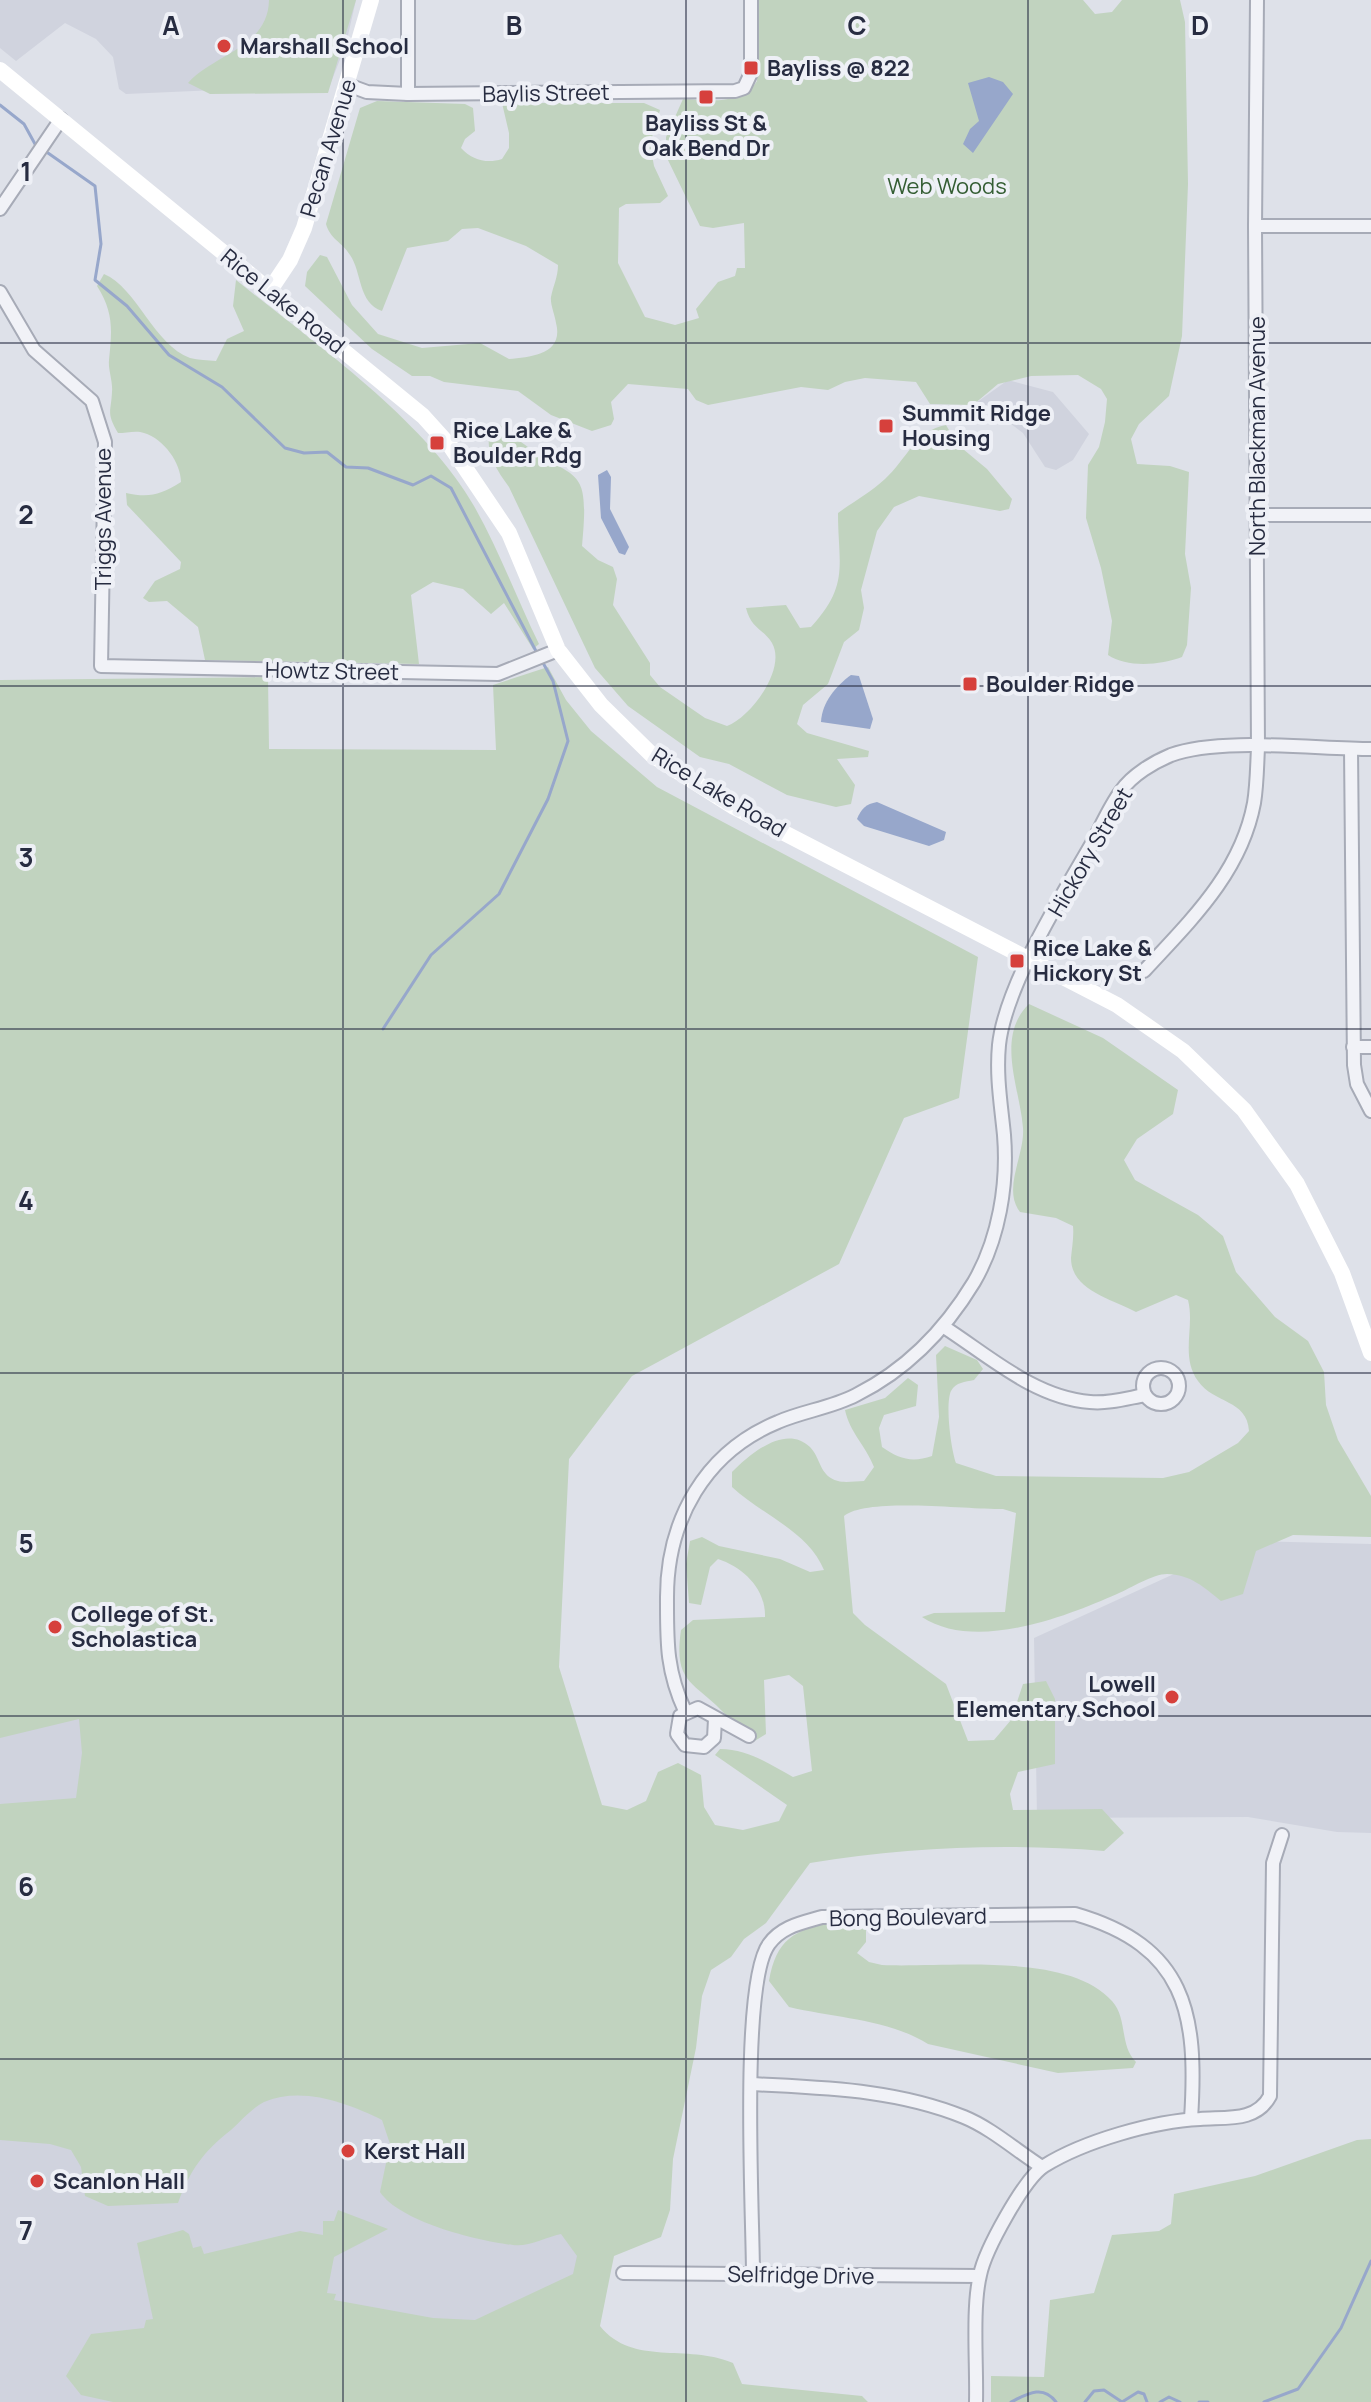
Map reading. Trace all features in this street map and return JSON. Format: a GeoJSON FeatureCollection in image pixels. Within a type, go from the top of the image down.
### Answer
{"type":"FeatureCollection","features":[{"type":"Feature","properties":{"kind":"main road","name":"Pecan Avenue"},"geometry":{"type":"LineString","coordinates":[[270,290],[290,260],[304,228],[371,0]]}},
{"type":"Feature","properties":{"kind":"main road","name":"Rice Lake Road"},"geometry":{"type":"LineString","coordinates":[[0,70],[423,416],[451,447],[509,533],[558,650],[601,705],[652,755],[734,807],[1117,1005],[1183,1051],[1244,1110],[1297,1184],[1342,1273],[1371,1353]]}},
{"type":"Feature","properties":{"kind":"street"},"geometry":{"type":"LineString","coordinates":[[408,0],[408,94]]}},
{"type":"Feature","properties":{"kind":"street","name":"Baylis Street"},"geometry":{"type":"LineString","coordinates":[[348,85],[367,92],[408,94],[735,91],[744,88],[751,73],[751,0]]}},
{"type":"Feature","properties":{"kind":"street","name":"North Blackman Avenue"},"geometry":{"type":"LineString","coordinates":[[1144,971],[1208,901],[1231,868],[1254,804],[1258,748],[1257,0]]}},
{"type":"Feature","properties":{"kind":"street"},"geometry":{"type":"LineString","coordinates":[[0,209],[61,119]]}},
{"type":"Feature","properties":{"kind":"street"},"geometry":{"type":"LineString","coordinates":[[1255,226],[1371,226]]}},
{"type":"Feature","properties":{"kind":"street","name":"Triggs Avenue"},"geometry":{"type":"LineString","coordinates":[[0,292],[34,350],[92,401],[105,442],[101,666]]}},
{"type":"Feature","properties":{"kind":"street"},"geometry":{"type":"LineString","coordinates":[[1257,515],[1371,515]]}},
{"type":"Feature","properties":{"kind":"street","name":"Howtz Street"},"geometry":{"type":"LineString","coordinates":[[101,666],[498,674],[558,650]]}},
{"type":"Feature","properties":{"kind":"street","name":"Hickory Street"},"geometry":{"type":"LineString","coordinates":[[685,1711],[671,1681],[667,1653],[667,1581],[677,1529],[701,1481],[730,1451],[754,1433],[854,1397],[893,1373],[944,1327],[976,1278],[995,1229],[1005,1159],[997,1084],[999,1042],[1007,1012],[1031,958],[1122,789],[1136,776],[1172,755],[1198,748],[1351,749]]}},
{"type":"Feature","properties":{"kind":"street"},"geometry":{"type":"LineString","coordinates":[[1371,749],[1351,749],[1353,1047],[1357,1084],[1371,1111]]}},
{"type":"Feature","properties":{"kind":"street"},"geometry":{"type":"LineString","coordinates":[[1353,1047],[1371,1047]]}},
{"type":"Feature","properties":{"kind":"street"},"geometry":{"type":"LineString","coordinates":[[944,1327],[1029,1384],[1060,1397],[1093,1403],[1145,1395]]}},
{"type":"Feature","properties":{"kind":"street"},"geometry":{"type":"LineString","coordinates":[[715,1719],[714,1738],[704,1747],[691,1748],[680,1740],[676,1728],[685,1711],[705,1710],[715,1719],[749,1736]]}},
{"type":"Feature","properties":{"kind":"street"},"geometry":{"type":"LineString","coordinates":[[976,2402],[979,2276],[991,2241],[1042,2167],[1117,2135],[1191,2119],[1248,2116],[1264,2108],[1270,2096],[1273,1863],[1282,1835]]}},
{"type":"Feature","properties":{"kind":"street","name":"Bong Boulevard"},"geometry":{"type":"LineString","coordinates":[[753,2275],[751,2084],[756,1974],[767,1946],[783,1929],[822,1917],[1075,1914],[1114,1925],[1142,1944],[1177,1983],[1192,2042],[1191,2119]]}},
{"type":"Feature","properties":{"kind":"street"},"geometry":{"type":"LineString","coordinates":[[751,2084],[859,2090],[913,2100],[967,2118],[1042,2167]]}},
{"type":"Feature","properties":{"kind":"street","name":"Selfridge Drive"},"geometry":{"type":"LineString","coordinates":[[623,2273],[979,2276]]}},
{"type":"Feature","properties":{"kind":"shaded area","name":"Marshall School"},"geometry":{"type":"Polygon","coordinates":[[[0,0],[356,0],[346,44],[330,85],[126,94],[119,89],[113,57],[96,39],[65,23],[16,61],[0,48],[0,0]]]}},
{"type":"Feature","properties":{"kind":"shaded area"},"geometry":{"type":"Polygon","coordinates":[[[1008,380],[1053,392],[1089,434],[1073,460],[1056,470],[1045,467],[1023,433],[990,408],[973,405],[1008,380]]]}},
{"type":"Feature","properties":{"kind":"shaded area","name":"College of St. Scholastica"},"geometry":{"type":"Polygon","coordinates":[[[0,1262],[196,2121],[603,1992],[599,2402],[0,2402],[0,1262]]]}},
{"type":"Feature","properties":{"kind":"shaded area"},"geometry":{"type":"Polygon","coordinates":[[[1246,1541],[1371,1544],[1371,1833],[1337,1832],[1248,1817],[1037,1818],[1034,1638],[1246,1541]]]}},
{"type":"Feature","properties":{"kind":"green space"},"geometry":{"type":"Polygon","coordinates":[[[269,0],[356,0],[328,93],[210,94],[188,83],[250,40],[260,29],[269,0]]]}},
{"type":"Feature","properties":{"kind":"green space","name":"Web Woods"},"geometry":{"type":"Polygon","coordinates":[[[759,0],[1083,0],[1095,14],[1112,12],[1122,0],[1180,0],[1185,22],[1188,184],[1182,336],[1169,396],[1139,424],[1131,439],[1137,464],[1170,466],[1189,472],[1185,554],[1191,588],[1187,645],[1182,657],[1144,664],[1125,662],[1108,655],[1112,621],[1086,518],[1088,465],[1099,447],[1107,399],[1101,389],[1078,375],[1031,376],[998,384],[973,405],[930,404],[916,382],[865,378],[828,390],[801,387],[708,405],[696,400],[688,389],[628,384],[611,402],[614,419],[611,425],[592,431],[551,415],[518,391],[444,382],[430,376],[412,376],[372,349],[305,286],[307,272],[320,255],[327,257],[352,305],[378,334],[422,348],[480,343],[509,359],[544,352],[551,347],[557,333],[551,300],[558,265],[526,246],[478,228],[462,229],[448,241],[407,248],[382,311],[369,301],[354,262],[326,224],[360,108],[377,101],[465,104],[473,108],[475,131],[465,139],[461,148],[475,158],[491,161],[502,159],[509,148],[502,103],[644,103],[660,110],[650,144],[654,166],[668,196],[660,203],[626,204],[619,208],[618,263],[645,317],[675,325],[699,318],[696,309],[718,282],[735,276],[737,268],[745,268],[744,223],[713,228],[700,226],[666,156],[666,137],[683,99],[734,98],[751,89],[757,81],[759,0]]]}},
{"type":"Feature","properties":{"kind":"green space"},"geometry":{"type":"Polygon","coordinates":[[[104,274],[126,291],[177,351],[190,358],[216,361],[227,339],[244,331],[233,306],[236,280],[366,384],[427,443],[453,474],[483,523],[539,644],[533,649],[504,603],[491,614],[463,589],[433,582],[411,595],[419,664],[205,660],[198,627],[167,601],[149,602],[143,598],[155,581],[180,569],[181,562],[127,505],[126,493],[160,493],[181,482],[178,467],[158,441],[141,432],[118,433],[112,421],[110,322],[97,286],[104,274]]]}},
{"type":"Feature","properties":{"kind":"green space"},"geometry":{"type":"Polygon","coordinates":[[[491,423],[504,428],[576,478],[584,500],[582,546],[598,560],[613,567],[617,579],[613,605],[650,663],[650,675],[660,687],[705,718],[727,726],[755,703],[775,666],[772,643],[754,625],[746,608],[786,605],[800,628],[811,627],[832,599],[837,586],[840,560],[838,513],[885,479],[919,439],[946,425],[957,444],[987,469],[1012,499],[1009,509],[1000,511],[919,496],[894,507],[877,531],[861,590],[864,608],[859,630],[844,642],[828,684],[803,705],[797,724],[807,733],[869,751],[868,757],[837,759],[855,785],[851,804],[836,807],[787,795],[729,764],[700,757],[628,706],[595,668],[509,487],[494,464],[489,449],[491,423]]]}},
{"type":"Feature","properties":{"kind":"green space"},"geometry":{"type":"Polygon","coordinates":[[[548,667],[566,700],[591,731],[657,787],[978,957],[959,1098],[904,1118],[839,1264],[632,1376],[569,1459],[559,1667],[602,1805],[627,1810],[646,1801],[658,1772],[678,1763],[701,1775],[704,1807],[715,1825],[743,1830],[779,1821],[787,1805],[715,1755],[720,1749],[749,1754],[793,1777],[812,1771],[803,1686],[789,1675],[764,1680],[766,1734],[753,1742],[689,1680],[680,1662],[681,1630],[693,1620],[765,1617],[762,1597],[751,1580],[718,1559],[710,1567],[701,1605],[689,1603],[686,1564],[690,1541],[702,1537],[719,1546],[780,1559],[810,1572],[824,1570],[817,1556],[796,1534],[732,1487],[732,1472],[768,1444],[790,1438],[800,1440],[814,1451],[824,1471],[832,1479],[864,1481],[874,1467],[845,1410],[885,1398],[908,1378],[918,1385],[916,1406],[884,1415],[879,1428],[882,1447],[906,1459],[932,1456],[939,1417],[936,1355],[945,1346],[977,1360],[983,1369],[974,1380],[953,1388],[949,1397],[949,1427],[956,1463],[996,1476],[1163,1478],[1189,1472],[1238,1443],[1249,1431],[1242,1413],[1205,1388],[1193,1371],[1189,1352],[1188,1300],[1176,1295],[1136,1312],[1095,1292],[1078,1279],[1073,1269],[1073,1226],[1056,1218],[1020,1212],[1015,1203],[1014,1182],[1023,1128],[1011,1047],[1019,1017],[1029,1004],[1103,1038],[1178,1090],[1173,1114],[1137,1139],[1124,1160],[1135,1180],[1198,1215],[1223,1236],[1236,1272],[1275,1317],[1308,1341],[1324,1372],[1326,1405],[1338,1440],[1371,1496],[1371,1537],[1293,1535],[1256,1551],[1243,1594],[1221,1601],[1190,1579],[1167,1574],[1046,1621],[993,1631],[968,1631],[943,1627],[922,1617],[934,1613],[1005,1612],[1016,1513],[1003,1509],[896,1506],[856,1510],[844,1516],[853,1613],[946,1684],[968,1741],[994,1740],[1011,1720],[1023,1684],[1046,1681],[1055,1699],[1055,1764],[1018,1772],[1010,1794],[1013,1810],[1102,1809],[1124,1833],[1104,1851],[1030,1847],[957,1848],[883,1853],[810,1863],[766,1923],[744,1939],[731,1957],[711,1970],[702,1996],[696,2048],[673,2159],[670,2210],[661,2237],[614,2256],[600,2326],[613,2339],[628,2346],[715,2357],[733,2363],[742,2384],[862,2396],[868,2402],[113,2402],[81,2395],[66,2376],[91,2334],[144,2328],[146,2320],[153,2319],[137,2243],[183,2230],[189,2234],[193,2248],[201,2246],[204,2254],[300,2231],[323,2235],[323,2221],[334,2221],[338,2210],[388,2229],[334,2257],[327,2293],[336,2294],[334,2300],[433,2318],[475,2320],[573,2274],[577,2256],[561,2234],[513,2245],[441,2228],[404,2212],[380,2192],[390,2144],[382,2120],[324,2099],[279,2097],[255,2108],[205,2154],[187,2181],[178,2203],[108,2206],[85,2196],[81,2167],[71,2150],[50,2144],[0,2140],[0,1804],[76,1798],[82,1753],[79,1719],[0,1738],[0,680],[268,677],[269,749],[496,750],[493,685],[548,667]]]}},
{"type":"Feature","properties":{"kind":"green space"},"geometry":{"type":"Polygon","coordinates":[[[833,1923],[856,1924],[866,1930],[866,1942],[857,1953],[869,1962],[882,1965],[1037,1968],[1092,1985],[1117,2008],[1127,2048],[1136,2062],[1133,2068],[1058,2073],[928,2044],[879,2024],[789,2007],[769,1981],[776,1955],[797,1933],[833,1923]]]}},
{"type":"Feature","properties":{"kind":"green space"},"geometry":{"type":"Polygon","coordinates":[[[1371,2139],[1371,2402],[991,2402],[991,2376],[1044,2377],[1050,2300],[1094,2293],[1112,2235],[1159,2231],[1171,2224],[1174,2194],[1255,2176],[1357,2140],[1371,2139]]]}},
{"type":"Feature","properties":{"kind":"water"},"geometry":{"type":"Polygon","coordinates":[[[989,77],[1003,82],[1013,94],[973,153],[963,144],[970,129],[979,121],[968,83],[989,77]]]}},
{"type":"Feature","properties":{"kind":"water"},"geometry":{"type":"Polygon","coordinates":[[[607,470],[611,477],[610,509],[629,547],[625,555],[619,553],[601,518],[598,475],[607,470]]]}},
{"type":"Feature","properties":{"kind":"water"},"geometry":{"type":"Polygon","coordinates":[[[851,675],[859,676],[873,719],[870,729],[821,722],[831,695],[851,675]]]}},
{"type":"Feature","properties":{"kind":"water"},"geometry":{"type":"Polygon","coordinates":[[[877,802],[946,832],[944,840],[929,846],[864,826],[857,819],[859,815],[867,806],[877,802]]]}},
{"type":"Feature","properties":{"kind":"waterway"},"geometry":{"type":"LineString","coordinates":[[0,105],[24,124],[35,144]]}},
{"type":"Feature","properties":{"kind":"waterway"},"geometry":{"type":"LineString","coordinates":[[48,153],[95,186],[101,244],[95,280],[127,306],[169,355],[222,387],[285,448],[304,453],[327,452],[346,467],[368,468],[413,485],[431,476],[451,488],[538,655]]}},
{"type":"Feature","properties":{"kind":"waterway"},"geometry":{"type":"LineString","coordinates":[[383,1029],[431,955],[499,894],[548,799],[568,741],[553,681],[542,661]]}},
{"type":"Feature","properties":{"kind":"waterway"},"geometry":{"type":"LineString","coordinates":[[1264,2402],[1298,2389],[1341,2328],[1371,2261]]}},
{"type":"Feature","properties":{"kind":"waterway"},"geometry":{"type":"LineString","coordinates":[[1085,2402],[1094,2391],[1104,2390],[1122,2402],[1138,2392],[1144,2394],[1147,2402]]}},
{"type":"Feature","properties":{"kind":"waterway"},"geometry":{"type":"LineString","coordinates":[[1011,2402],[1040,2392],[1056,2402]]}},
{"type":"Feature","properties":{"kind":"waterway"},"geometry":{"type":"LineString","coordinates":[[1160,2402],[1169,2397],[1180,2402]]}},
{"type":"Feature","properties":{"kind":"waterway"},"geometry":{"type":"LineString","coordinates":[[1199,2402],[1208,2402]]}},
{"type":"Feature","properties":{"kind":"place","name":"Marshall School"},"geometry":{"type":"Point","coordinates":[224,46]}},
{"type":"Feature","properties":{"kind":"place","name":"Bayliss @ 822"},"geometry":{"type":"Point","coordinates":[751,68]}},
{"type":"Feature","properties":{"kind":"place","name":"Bayliss St & Oak Bend Dr"},"geometry":{"type":"Point","coordinates":[706,97]}},
{"type":"Feature","properties":{"kind":"place","name":"Summit Ridge Housing"},"geometry":{"type":"Point","coordinates":[886,426]}},
{"type":"Feature","properties":{"kind":"place","name":"Rice Lake & Boulder Rdg"},"geometry":{"type":"Point","coordinates":[437,443]}},
{"type":"Feature","properties":{"kind":"place","name":"Boulder Ridge"},"geometry":{"type":"Point","coordinates":[970,684]}},
{"type":"Feature","properties":{"kind":"place","name":"Rice Lake & Hickory St"},"geometry":{"type":"Point","coordinates":[1017,961]}},
{"type":"Feature","properties":{"kind":"place","name":"College of St. Scholastica"},"geometry":{"type":"Point","coordinates":[55,1627]}},
{"type":"Feature","properties":{"kind":"place","name":"Lowell Elementary School"},"geometry":{"type":"Point","coordinates":[1172,1697]}},
{"type":"Feature","properties":{"kind":"place","name":"Kerst Hall"},"geometry":{"type":"Point","coordinates":[348,2151]}},
{"type":"Feature","properties":{"kind":"place","name":"Scanlon Hall"},"geometry":{"type":"Point","coordinates":[37,2181]}}]}
